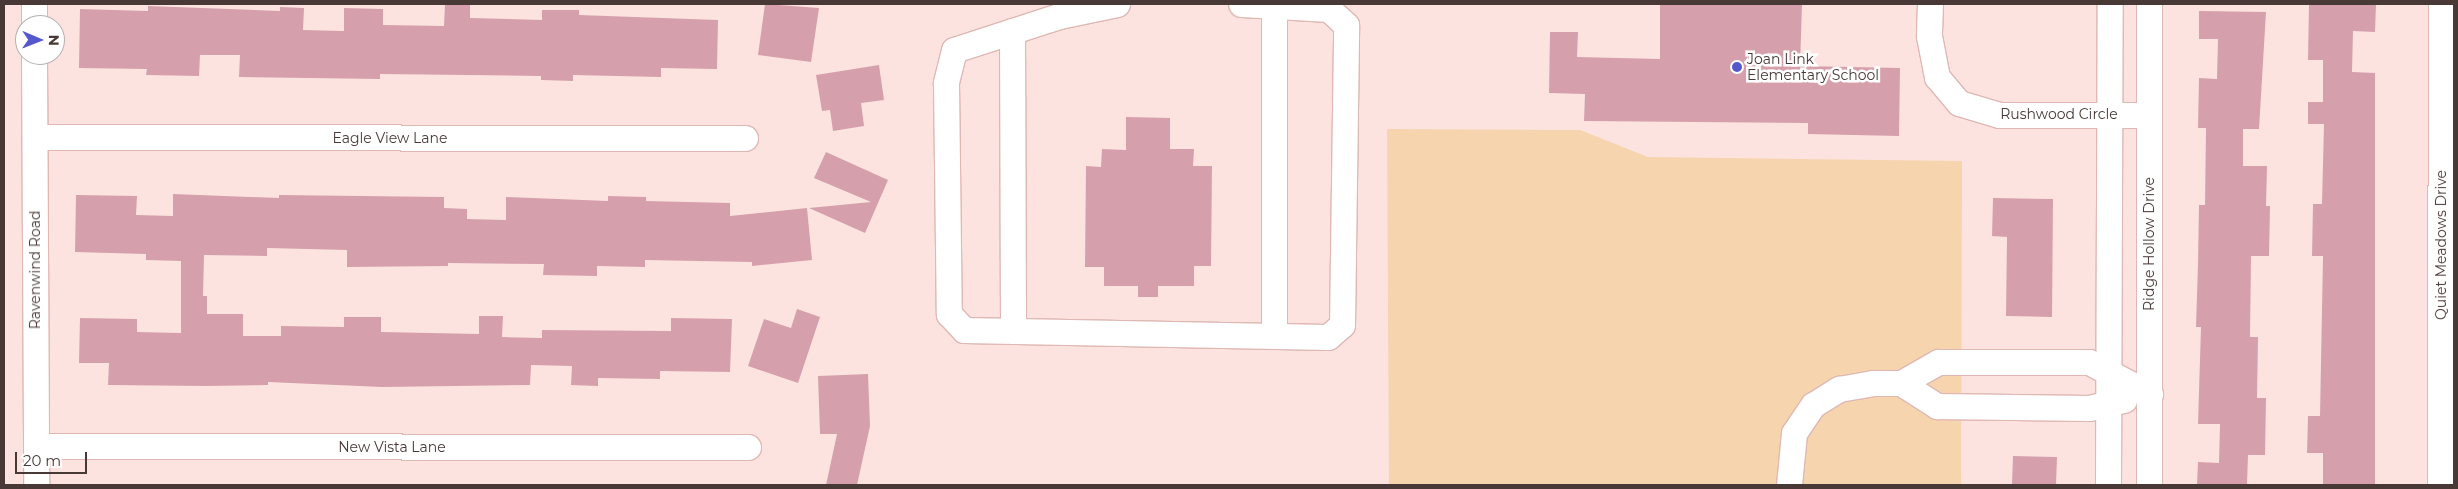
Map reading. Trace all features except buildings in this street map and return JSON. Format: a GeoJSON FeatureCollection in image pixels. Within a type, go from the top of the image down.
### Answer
{"type":"FeatureCollection","features":[{"type":"Feature","properties":{"kind":"street"},"geometry":{"type":"LineString","coordinates":[[1117,4],[1059,16],[954,50],[946,83],[949,314],[964,330],[1328,337],[1342,325],[1346,25],[1329,9],[1241,4]]}},
{"type":"Feature","properties":{"kind":"street","name":"Rushwood Circle"},"geometry":{"type":"LineString","coordinates":[[1930,4],[1929,36],[1937,77],[1959,103],[1998,115],[2148,115]]}},
{"type":"Feature","properties":{"kind":"street"},"geometry":{"type":"LineString","coordinates":[[2108,485],[2110,4]]}},
{"type":"Feature","properties":{"kind":"street","name":"Ridge Hollow Drive"},"geometry":{"type":"LineString","coordinates":[[2149,4],[2149,485]]}},
{"type":"Feature","properties":{"kind":"street","name":"Quiet Meadows Drive"},"geometry":{"type":"LineString","coordinates":[[2440,485],[2441,4]]}},
{"type":"Feature","properties":{"kind":"street"},"geometry":{"type":"LineString","coordinates":[[1274,6],[1274,336]]}},
{"type":"Feature","properties":{"kind":"street"},"geometry":{"type":"LineString","coordinates":[[1012,31],[1013,331]]}},
{"type":"Feature","properties":{"kind":"street","name":"Ravenwind Road"},"geometry":{"type":"LineString","coordinates":[[34,65],[36,485]]}},
{"type":"Feature","properties":{"kind":"street","name":"Eagle View Lane"},"geometry":{"type":"LineString","coordinates":[[35,137],[745,138]]}},
{"type":"Feature","properties":{"kind":"street"},"geometry":{"type":"LineString","coordinates":[[1789,485],[1794,433],[1813,405],[1838,389],[1872,383],[1902,383],[1938,362],[2089,362],[2108,370],[2150,394]]}},
{"type":"Feature","properties":{"kind":"street"},"geometry":{"type":"LineString","coordinates":[[1902,383],[1937,406],[2089,408],[2150,394]]}},
{"type":"Feature","properties":{"kind":"street","name":"New Vista Lane"},"geometry":{"type":"LineString","coordinates":[[36,446],[748,447]]}},
{"type":"Feature","properties":{"kind":"shaded area"},"geometry":{"type":"Polygon","coordinates":[[[1387,129],[1580,130],[1648,157],[1962,161],[1961,485],[1389,485],[1387,129]]]}},
{"type":"Feature","properties":{"kind":"place","name":"Joan Link Elementary School"},"geometry":{"type":"Point","coordinates":[1737,67]}}]}
